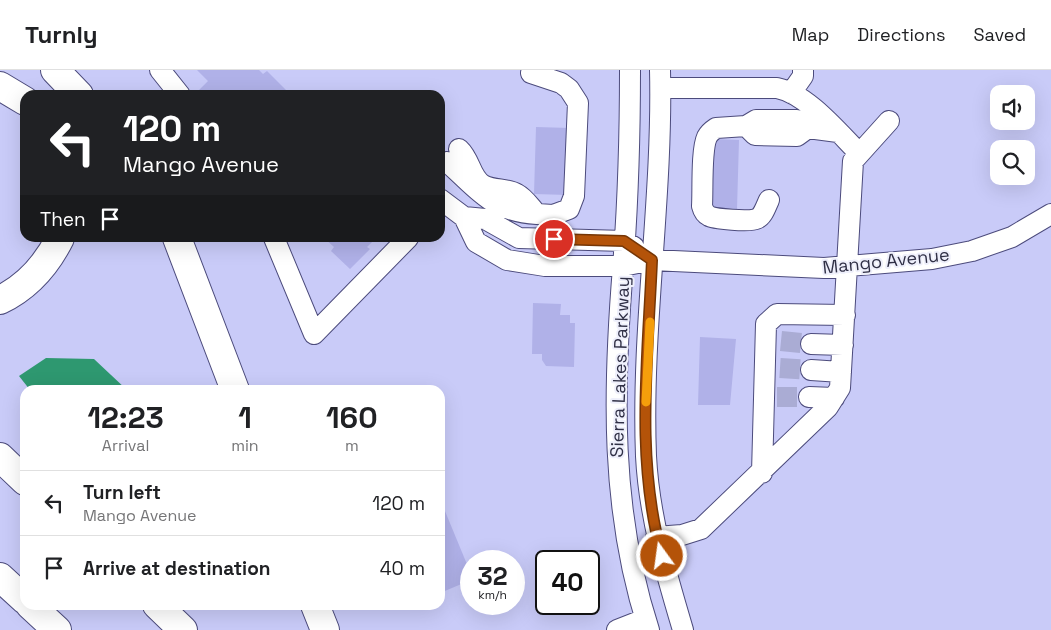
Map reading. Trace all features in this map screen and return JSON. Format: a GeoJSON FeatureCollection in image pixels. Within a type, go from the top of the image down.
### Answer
{"type":"FeatureCollection","features":[{"type":"Feature","properties":{"kind":"highway"},"geometry":{"type":"LineString","coordinates":[[55,70],[74,90]]}},
{"type":"Feature","properties":{"kind":"highway"},"geometry":{"type":"LineString","coordinates":[[0,86],[20,98]]}},
{"type":"Feature","properties":{"kind":"highway"},"geometry":{"type":"LineString","coordinates":[[0,300],[14,292],[35,275],[58,242]]}},
{"type":"Feature","properties":{"kind":"highway"},"geometry":{"type":"LineString","coordinates":[[179,242],[234,385]]}},
{"type":"Feature","properties":{"kind":"highway"},"geometry":{"type":"LineString","coordinates":[[0,457],[20,476]]}},
{"type":"Feature","properties":{"kind":"highway"},"geometry":{"type":"LineString","coordinates":[[0,577],[20,595]]}},
{"type":"Feature","properties":{"kind":"highway"},"geometry":{"type":"LineString","coordinates":[[35,610],[56,630]]}},
{"type":"Feature","properties":{"kind":"highway"},"geometry":{"type":"LineString","coordinates":[[162,610],[183,630]]}},
{"type":"Feature","properties":{"kind":"highway"},"geometry":{"type":"LineString","coordinates":[[317,610],[325,630]]}},
{"type":"Feature","properties":{"kind":"street"},"geometry":{"type":"LineString","coordinates":[[160,70],[176,90]]}},
{"type":"Feature","properties":{"kind":"street","name":"Sierra Lakes Parkway"},"geometry":{"type":"LineString","coordinates":[[630,70],[615,421],[618,485],[627,550],[647,625]]}},
{"type":"Feature","properties":{"kind":"street"},"geometry":{"type":"LineString","coordinates":[[791,93],[803,76],[803,70]]}},
{"type":"Feature","properties":{"kind":"street"},"geometry":{"type":"LineString","coordinates":[[453,156],[467,157],[473,175],[482,184],[498,191],[517,194],[537,214],[561,213],[573,204],[578,103],[569,89],[561,83],[531,73]]}},
{"type":"Feature","properties":{"kind":"street"},"geometry":{"type":"LineString","coordinates":[[660,79],[706,79],[777,88],[791,93],[838,132],[859,153]]}},
{"type":"Feature","properties":{"kind":"street","name":"Sierra Lakes Parkway"},"geometry":{"type":"LineString","coordinates":[[660,79],[661,136],[646,371],[646,457],[656,537],[682,630]]}},
{"type":"Feature","properties":{"kind":"street"},"geometry":{"type":"LineString","coordinates":[[656,537],[682,535],[701,529],[762,473],[828,407],[840,388],[853,160],[890,121]]}},
{"type":"Feature","properties":{"kind":"street"},"geometry":{"type":"LineString","coordinates":[[769,200],[760,217],[753,220],[709,216],[702,206],[707,136],[716,128],[746,126],[755,135],[797,136],[808,128],[838,132]]}},
{"type":"Feature","properties":{"kind":"street"},"geometry":{"type":"LineString","coordinates":[[445,205],[464,217],[486,219],[519,238],[624,241],[652,260]]}},
{"type":"Feature","properties":{"kind":"street","name":"Mango Avenue"},"geometry":{"type":"LineString","coordinates":[[464,217],[476,242],[507,260],[545,266],[623,266],[652,260],[848,268],[932,259],[972,251],[1012,237],[1051,214]]}},
{"type":"Feature","properties":{"kind":"street"},"geometry":{"type":"LineString","coordinates":[[276,242],[314,334],[404,242]]}},
{"type":"Feature","properties":{"kind":"street"},"geometry":{"type":"LineString","coordinates":[[762,473],[770,396],[773,341],[766,324],[777,314],[845,315]]}},
{"type":"Feature","properties":{"kind":"street"},"geometry":{"type":"LineString","coordinates":[[811,344],[843,345]]}},
{"type":"Feature","properties":{"kind":"street"},"geometry":{"type":"LineString","coordinates":[[810,370],[841,372]]}},
{"type":"Feature","properties":{"kind":"street"},"geometry":{"type":"LineString","coordinates":[[809,397],[834,398]]}},
{"type":"Feature","properties":{"kind":"street"},"geometry":{"type":"LineString","coordinates":[[617,630],[647,625]]}},
{"type":"Feature","properties":{"kind":"shaded area"},"geometry":{"type":"Polygon","coordinates":[[[46,358],[94,359],[122,385],[26,385],[19,376],[46,358]]]}},
{"type":"Feature","properties":{"kind":"building"},"geometry":{"type":"Polygon","coordinates":[[[197,70],[259,70],[263,74],[267,71],[286,90],[199,90],[208,81],[197,70]]]}},
{"type":"Feature","properties":{"kind":"building"},"geometry":{"type":"Polygon","coordinates":[[[536,127],[570,128],[568,195],[534,194],[536,127]]]}},
{"type":"Feature","properties":{"kind":"building"},"geometry":{"type":"Polygon","coordinates":[[[713,139],[739,140],[737,209],[710,208],[713,139]]]}},
{"type":"Feature","properties":{"kind":"building"},"geometry":{"type":"Polygon","coordinates":[[[328,242],[372,242],[367,247],[370,249],[350,269],[331,251],[334,247],[328,242]]]}},
{"type":"Feature","properties":{"kind":"building"},"geometry":{"type":"Polygon","coordinates":[[[533,303],[561,304],[560,315],[570,315],[570,323],[575,323],[574,367],[546,366],[542,360],[542,354],[532,354],[533,303]]]}},
{"type":"Feature","properties":{"kind":"building"},"geometry":{"type":"Polygon","coordinates":[[[700,337],[736,339],[730,405],[698,405],[700,337]]]}},
{"type":"Feature","properties":{"kind":"building"},"geometry":{"type":"Polygon","coordinates":[[[445,511],[461,550],[460,585],[445,591],[445,511]]]}},
{"type":"Feature","properties":{"kind":"tunnel"},"geometry":{"type":"LineString","coordinates":[[781,341],[811,344]]}},
{"type":"Feature","properties":{"kind":"tunnel"},"geometry":{"type":"LineString","coordinates":[[780,368],[811,370]]}},
{"type":"Feature","properties":{"kind":"tunnel"},"geometry":{"type":"LineString","coordinates":[[777,397],[809,397]]}},
{"type":"Feature","properties":{"kind":"slow traffic"},"geometry":{"type":"LineString","coordinates":[[646,402],[646,371],[650,322]]}},
{"type":"Feature","properties":{"kind":"route"},"geometry":{"type":"LineString","coordinates":[[554,239],[624,241],[652,260],[646,371],[646,457],[656,537],[662,556]]}}]}
